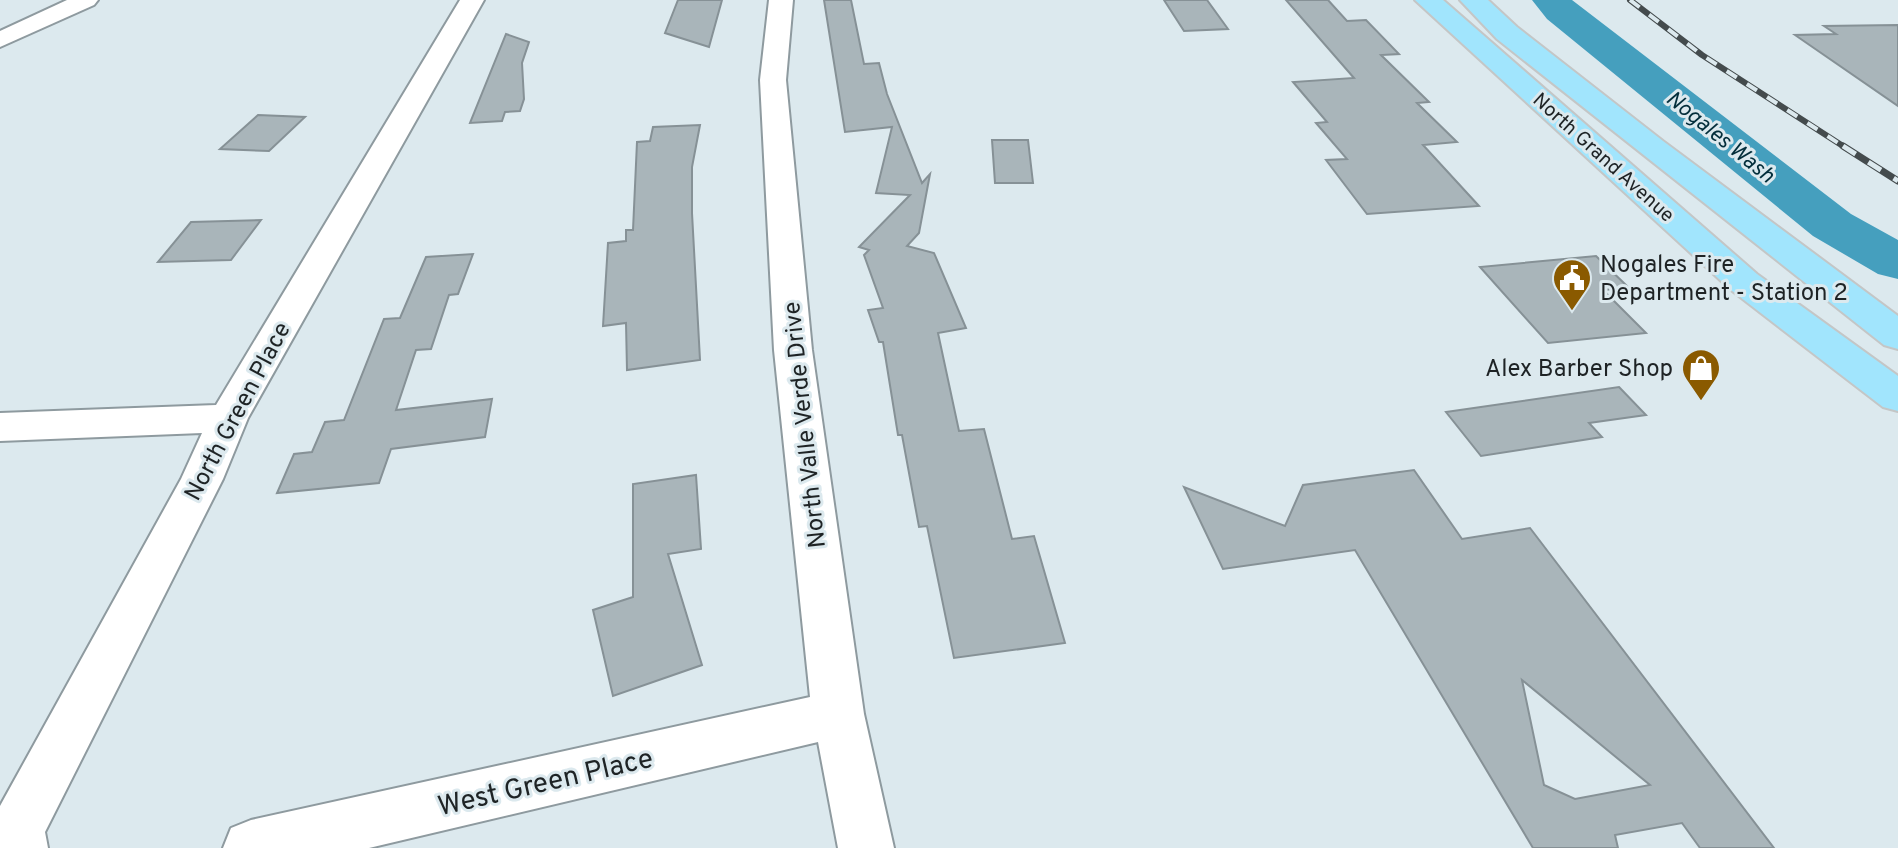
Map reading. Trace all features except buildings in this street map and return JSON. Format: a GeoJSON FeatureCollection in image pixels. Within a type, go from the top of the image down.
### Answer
{"type":"FeatureCollection","features":[{"type":"Feature","properties":{"kind":"main road","name":"North Grand Avenue"},"geometry":{"type":"LineString","coordinates":[[1428,0],[1744,282],[1898,397]]}},
{"type":"Feature","properties":{"kind":"main road","name":"North Grand Avenue"},"geometry":{"type":"LineString","coordinates":[[1473,0],[1507,33],[1652,148],[1898,336]]}},
{"type":"Feature","properties":{"kind":"street"},"geometry":{"type":"LineString","coordinates":[[0,40],[86,0]]}},
{"type":"Feature","properties":{"kind":"street","name":"North Green Place"},"geometry":{"type":"LineString","coordinates":[[18,839],[202,479],[228,418],[472,0]]}},
{"type":"Feature","properties":{"kind":"street","name":"North Valle Verde Drive"},"geometry":{"type":"LineString","coordinates":[[781,0],[773,80],[792,334],[838,714],[866,848]]}},
{"type":"Feature","properties":{"kind":"street"},"geometry":{"type":"LineString","coordinates":[[0,427],[228,418]]}},
{"type":"Feature","properties":{"kind":"street","name":"West Green Place"},"geometry":{"type":"LineString","coordinates":[[251,848],[347,837],[838,714]]}},
{"type":"Feature","properties":{"kind":"waterway","name":"Nogales Wash"},"geometry":{"type":"LineString","coordinates":[[1551,0],[1832,225],[1898,262]]}},
{"type":"Feature","properties":{"kind":"railway"},"geometry":{"type":"LineString","coordinates":[[1630,0],[1702,55],[1846,148]]}},
{"type":"Feature","properties":{"kind":"railway"},"geometry":{"type":"LineString","coordinates":[[1843,146],[1898,181]]}},
{"type":"Feature","properties":{"kind":"place","name":"Nogales Fire Department - Station 2"},"geometry":{"type":"Point","coordinates":[1572,312]}},
{"type":"Feature","properties":{"kind":"place","name":"Alex Barber Shop"},"geometry":{"type":"Point","coordinates":[1701,402]}}]}
